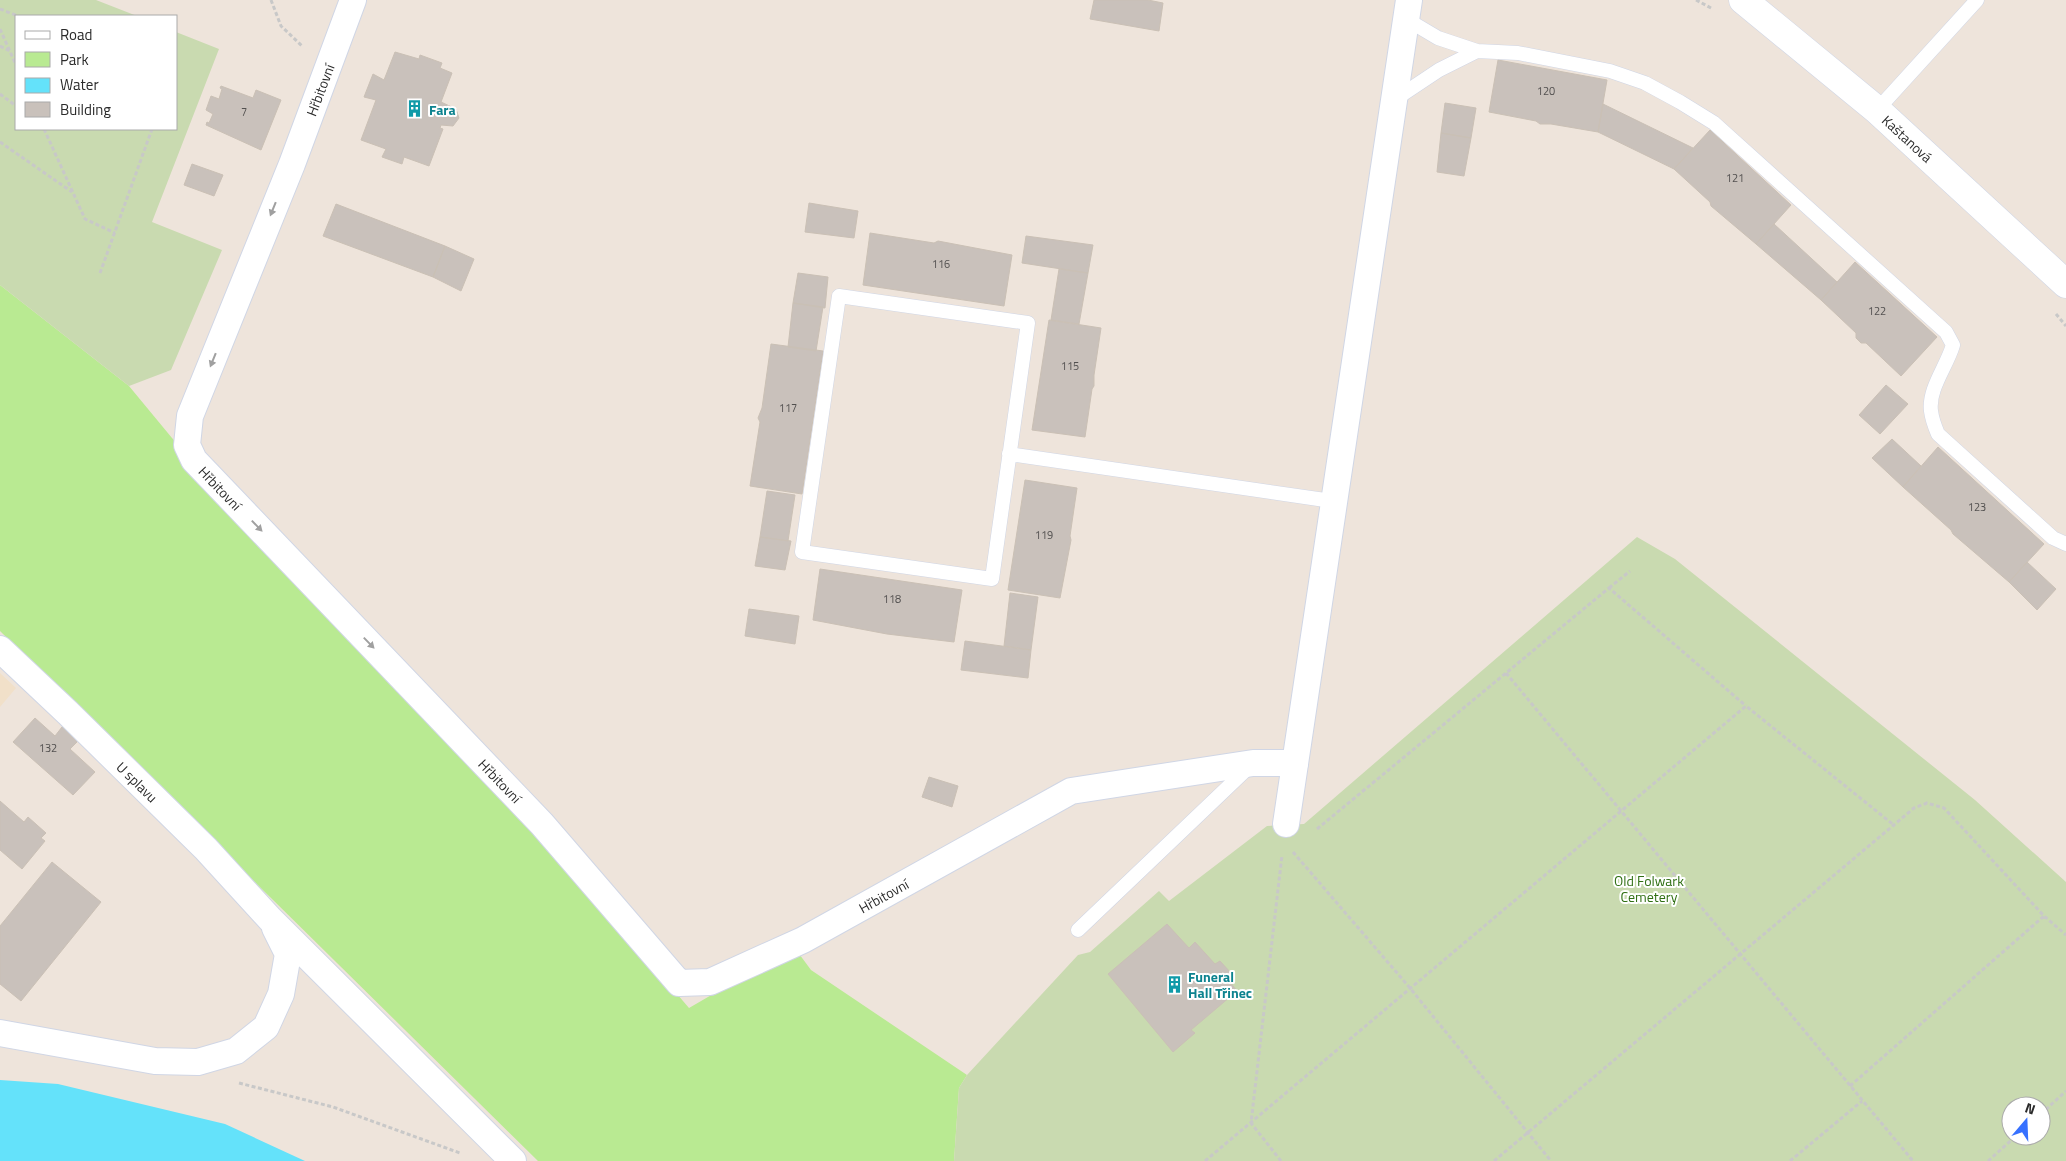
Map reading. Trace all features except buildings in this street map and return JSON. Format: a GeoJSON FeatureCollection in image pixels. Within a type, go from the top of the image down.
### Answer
{"type":"FeatureCollection","features":[{"type":"Feature","properties":{"kind":"street","name":"Hřbitovní"},"geometry":{"type":"LineString","coordinates":[[353,0],[292,164],[194,407],[188,430],[187,445],[194,460],[542,824],[679,983],[710,982],[803,940],[1071,791],[1253,763],[1295,763]]}},
{"type":"Feature","properties":{"kind":"street","name":"Kaštanová"},"geometry":{"type":"LineString","coordinates":[[1746,1],[1877,110],[2066,284]]}},
{"type":"Feature","properties":{"kind":"street"},"geometry":{"type":"LineString","coordinates":[[1285,833],[1332,502],[1407,10]]}},
{"type":"Feature","properties":{"kind":"street","name":"U splavu"},"geometry":{"type":"LineString","coordinates":[[0,649],[199,842],[270,919]]}},
{"type":"Feature","properties":{"kind":"street"},"geometry":{"type":"LineString","coordinates":[[0,1033],[155,1061],[198,1062],[236,1051],[266,1026],[281,994],[288,954],[270,919]]}},
{"type":"Feature","properties":{"kind":"street"},"geometry":{"type":"LineString","coordinates":[[270,919],[513,1161]]}},
{"type":"Feature","properties":{"kind":"lane"},"geometry":{"type":"LineString","coordinates":[[1877,110],[1977,0]]}},
{"type":"Feature","properties":{"kind":"lane"},"geometry":{"type":"LineString","coordinates":[[1407,10],[1438,38],[1477,51],[1518,53],[1610,71],[1645,84],[1714,123],[1946,332],[1953,345],[1936,385],[1931,410],[1938,434],[2053,538],[2066,544]]}},
{"type":"Feature","properties":{"kind":"lane"},"geometry":{"type":"LineString","coordinates":[[1393,101],[1439,70],[1477,51]]}},
{"type":"Feature","properties":{"kind":"lane"},"geometry":{"type":"LineString","coordinates":[[839,296],[1028,323],[1010,454],[992,579],[802,552],[839,296]]}},
{"type":"Feature","properties":{"kind":"lane"},"geometry":{"type":"LineString","coordinates":[[1010,454],[1332,502]]}},
{"type":"Feature","properties":{"kind":"lane"},"geometry":{"type":"LineString","coordinates":[[1078,930],[1253,763]]}},
{"type":"Feature","properties":{"kind":"path"},"geometry":{"type":"LineString","coordinates":[[271,0],[281,26],[318,62],[329,66]]}},
{"type":"Feature","properties":{"kind":"path"},"geometry":{"type":"LineString","coordinates":[[0,9],[15,15]]}},
{"type":"Feature","properties":{"kind":"path"},"geometry":{"type":"LineString","coordinates":[[0,29],[15,63]]}},
{"type":"Feature","properties":{"kind":"path"},"geometry":{"type":"LineString","coordinates":[[0,46],[10,51]]}},
{"type":"Feature","properties":{"kind":"path"},"geometry":{"type":"LineString","coordinates":[[0,94],[15,105]]}},
{"type":"Feature","properties":{"kind":"path"},"geometry":{"type":"LineString","coordinates":[[44,130],[85,219],[114,233]]}},
{"type":"Feature","properties":{"kind":"path"},"geometry":{"type":"LineString","coordinates":[[100,273],[152,130]]}},
{"type":"Feature","properties":{"kind":"path"},"geometry":{"type":"LineString","coordinates":[[0,142],[72,192]]}},
{"type":"Feature","properties":{"kind":"path"},"geometry":{"type":"LineString","coordinates":[[1314,832],[1630,571]]}},
{"type":"Feature","properties":{"kind":"path"},"geometry":{"type":"LineString","coordinates":[[1609,588],[1746,706],[1896,826]]}},
{"type":"Feature","properties":{"kind":"path"},"geometry":{"type":"LineString","coordinates":[[1506,673],[1912,1161]]}},
{"type":"Feature","properties":{"kind":"path"},"geometry":{"type":"LineString","coordinates":[[1206,1161],[1746,706]]}},
{"type":"Feature","properties":{"kind":"path"},"geometry":{"type":"LineString","coordinates":[[1494,1161],[1896,826],[1914,808],[1927,803],[1944,808],[2044,916],[2066,936]]}},
{"type":"Feature","properties":{"kind":"path"},"geometry":{"type":"LineString","coordinates":[[1285,833],[1551,1161]]}},
{"type":"Feature","properties":{"kind":"path"},"geometry":{"type":"LineString","coordinates":[[1281,1161],[1251,1124],[1285,833]]}},
{"type":"Feature","properties":{"kind":"path"},"geometry":{"type":"LineString","coordinates":[[1850,1086],[2044,916]]}},
{"type":"Feature","properties":{"kind":"path"},"geometry":{"type":"LineString","coordinates":[[230,1080],[333,1108],[463,1154]]}},
{"type":"Feature","properties":{"kind":"path"},"geometry":{"type":"LineString","coordinates":[[2051,1105],[2066,1091]]}},
{"type":"Feature","properties":{"kind":"path"},"geometry":{"type":"LineString","coordinates":[[1790,1161],[1862,1101]]}},
{"type":"Feature","properties":{"kind":"path"},"geometry":{"type":"LineString","coordinates":[[1988,1161],[2005,1146]]}},
{"type":"Feature","properties":{"kind":"shaded area"},"geometry":{"type":"Polygon","coordinates":[[[0,673],[16,688],[0,707],[0,673]]]}},
{"type":"Feature","properties":{"kind":"green space"},"geometry":{"type":"Polygon","coordinates":[[[0,0],[96,0],[134,15],[15,15],[15,130],[178,130],[178,33],[219,49],[152,222],[222,250],[171,370],[129,386],[0,285],[0,0]]]}},
{"type":"Feature","properties":{"kind":"green space"},"geometry":{"type":"Polygon","coordinates":[[[0,285],[129,386],[172,438],[588,890],[689,1008],[794,947],[811,970],[967,1075],[959,1088],[954,1161],[538,1161],[0,631],[0,285]]]}},
{"type":"Feature","properties":{"kind":"green space","name":"Old Folwark Cemetery"},"geometry":{"type":"Polygon","coordinates":[[[1637,537],[1675,559],[1975,800],[2066,882],[2066,1161],[954,1161],[959,1088],[967,1075],[1078,955],[1090,952],[1159,891],[1169,901],[1267,826],[1304,824],[1637,537]]]}},
{"type":"Feature","properties":{"kind":"water"},"geometry":{"type":"Polygon","coordinates":[[[0,1080],[58,1084],[225,1124],[305,1161],[0,1161],[0,1080]]]}},
{"type":"Feature","properties":{"kind":"place","name":"Fara"},"geometry":{"type":"Point","coordinates":[415,109]}},
{"type":"Feature","properties":{"kind":"place","name":"Funeral Hall Třinec"},"geometry":{"type":"Point","coordinates":[1174,984]}}]}
